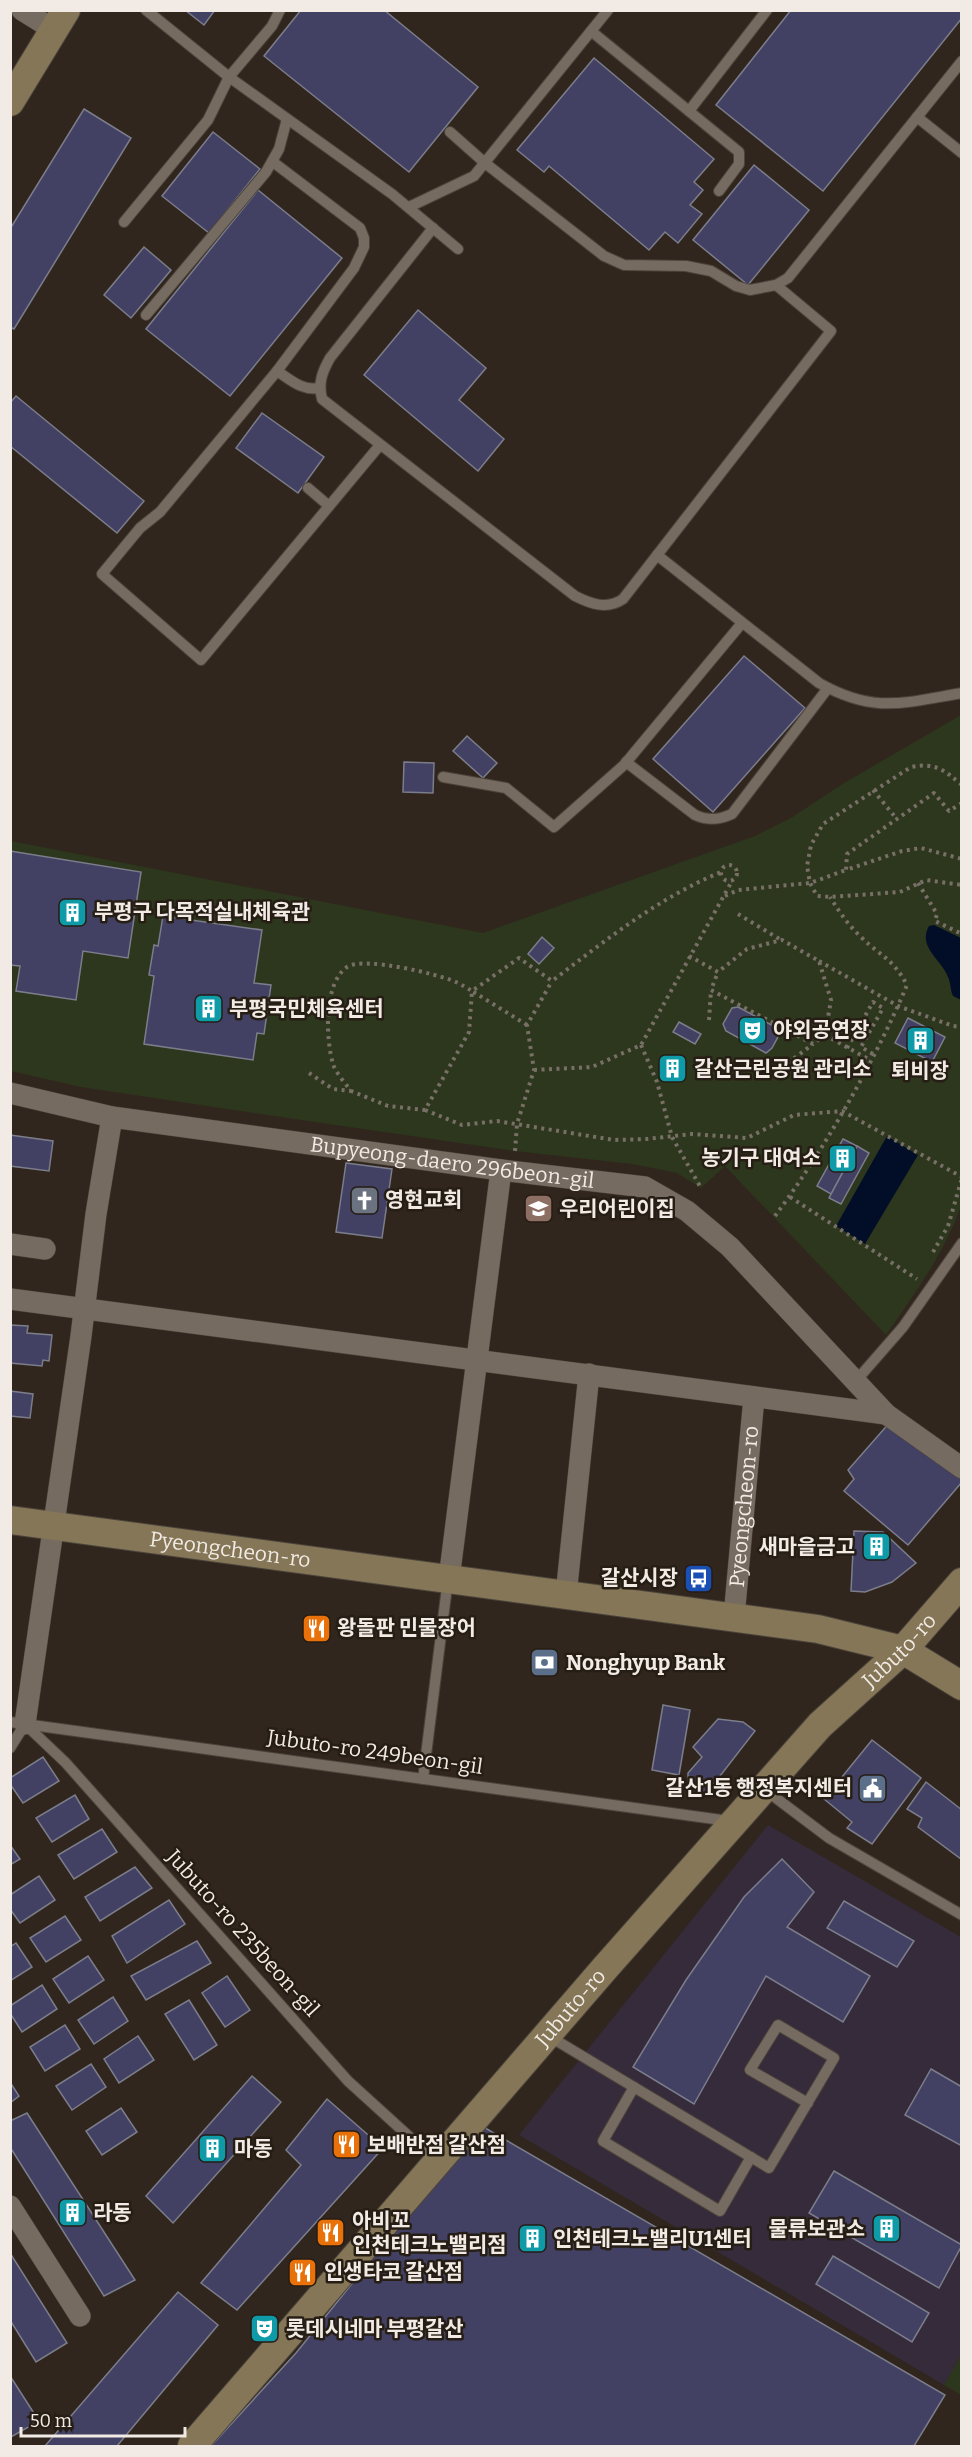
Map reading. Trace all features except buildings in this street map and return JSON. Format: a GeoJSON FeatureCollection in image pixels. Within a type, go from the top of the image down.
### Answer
{"type":"FeatureCollection","features":[{"type":"Feature","properties":{"kind":"main road"},"geometry":{"type":"LineString","coordinates":[[10,102],[60,20]]}},
{"type":"Feature","properties":{"kind":"main road","name":"Pyeongcheon-ro"},"geometry":{"type":"LineString","coordinates":[[10,1520],[818,1629],[903,1650],[962,1686]]}},
{"type":"Feature","properties":{"kind":"main road","name":"Jubuto-ro"},"geometry":{"type":"LineString","coordinates":[[192,2446],[547,2035],[820,1725],[903,1650],[962,1582]]}},
{"type":"Feature","properties":{"kind":"street"},"geometry":{"type":"LineString","coordinates":[[22,10],[60,20]]}},
{"type":"Feature","properties":{"kind":"street","name":"Bupyeong-daero 296beon-gil"},"geometry":{"type":"LineString","coordinates":[[10,1093],[112,1117],[501,1170],[645,1187],[687,1211],[730,1247],[886,1414],[962,1468]]}},
{"type":"Feature","properties":{"kind":"street"},"geometry":{"type":"LineString","coordinates":[[18,1723],[53,1526],[85,1310],[96,1214],[112,1117]]}},
{"type":"Feature","properties":{"kind":"street"},"geometry":{"type":"LineString","coordinates":[[448,1579],[501,1170]]}},
{"type":"Feature","properties":{"kind":"street"},"geometry":{"type":"LineString","coordinates":[[10,1245],[45,1249]]}},
{"type":"Feature","properties":{"kind":"street","name":"Bupyeong-daero 296beon-gil"},"geometry":{"type":"LineString","coordinates":[[10,1299],[886,1414]]}},
{"type":"Feature","properties":{"kind":"street"},"geometry":{"type":"LineString","coordinates":[[566,1595],[588,1374]]}},
{"type":"Feature","properties":{"kind":"street","name":"Pyeongcheon-ro"},"geometry":{"type":"LineString","coordinates":[[734,1617],[754,1397]]}},
{"type":"Feature","properties":{"kind":"street"},"geometry":{"type":"LineString","coordinates":[[10,2206],[80,2316]]}},
{"type":"Feature","properties":{"kind":"lane"},"geometry":{"type":"LineString","coordinates":[[146,10],[229,76],[409,207],[458,249]]}},
{"type":"Feature","properties":{"kind":"lane"},"geometry":{"type":"LineString","coordinates":[[124,222],[208,120],[229,76],[272,26],[280,10]]}},
{"type":"Feature","properties":{"kind":"lane"},"geometry":{"type":"LineString","coordinates":[[409,207],[474,176],[608,10]]}},
{"type":"Feature","properties":{"kind":"lane"},"geometry":{"type":"LineString","coordinates":[[689,111],[767,10]]}},
{"type":"Feature","properties":{"kind":"lane"},"geometry":{"type":"LineString","coordinates":[[591,31],[739,152],[739,164],[719,191]]}},
{"type":"Feature","properties":{"kind":"lane"},"geometry":{"type":"LineString","coordinates":[[450,132],[485,163],[604,256],[624,265],[686,267],[711,271],[736,286],[750,290],[776,285],[788,278],[962,61]]}},
{"type":"Feature","properties":{"kind":"lane"},"geometry":{"type":"LineString","coordinates":[[917,117],[962,153]]}},
{"type":"Feature","properties":{"kind":"lane"},"geometry":{"type":"LineString","coordinates":[[146,315],[273,162],[287,118]]}},
{"type":"Feature","properties":{"kind":"lane"},"geometry":{"type":"LineString","coordinates":[[273,162],[360,228],[364,238],[364,248],[354,268],[277,371],[160,512],[140,528],[102,574],[201,660],[380,445]]}},
{"type":"Feature","properties":{"kind":"lane"},"geometry":{"type":"LineString","coordinates":[[433,228],[330,358],[322,372],[319,388],[322,399],[575,596],[589,603],[614,606],[623,599],[831,331],[776,285]]}},
{"type":"Feature","properties":{"kind":"lane"},"geometry":{"type":"LineString","coordinates":[[277,371],[304,388],[309,390],[319,388]]}},
{"type":"Feature","properties":{"kind":"lane"},"geometry":{"type":"LineString","coordinates":[[308,488],[329,506]]}},
{"type":"Feature","properties":{"kind":"lane"},"geometry":{"type":"LineString","coordinates":[[657,555],[828,688],[863,702],[894,704],[962,693]]}},
{"type":"Feature","properties":{"kind":"lane"},"geometry":{"type":"LineString","coordinates":[[443,777],[506,788],[554,827],[626,762],[742,623]]}},
{"type":"Feature","properties":{"kind":"lane"},"geometry":{"type":"LineString","coordinates":[[626,762],[694,815],[704,819],[723,818],[732,814],[828,688]]}},
{"type":"Feature","properties":{"kind":"lane"},"geometry":{"type":"LineString","coordinates":[[855,1382],[903,1327],[962,1243]]}},
{"type":"Feature","properties":{"kind":"lane"},"geometry":{"type":"LineString","coordinates":[[423,1779],[448,1579]]}},
{"type":"Feature","properties":{"kind":"lane"},"geometry":{"type":"LineString","coordinates":[[10,1748],[18,1723]]}},
{"type":"Feature","properties":{"kind":"lane","name":"Jubuto-ro 249beon-gil"},"geometry":{"type":"LineString","coordinates":[[18,1723],[734,1822]]}},
{"type":"Feature","properties":{"kind":"lane","name":"Jubuto-ro 235beon-gil"},"geometry":{"type":"LineString","coordinates":[[18,1723],[65,1762],[348,2081],[437,2162]]}},
{"type":"Feature","properties":{"kind":"lane"},"geometry":{"type":"LineString","coordinates":[[764,1789],[829,1838],[962,1915]]}},
{"type":"Feature","properties":{"kind":"lane"},"geometry":{"type":"LineString","coordinates":[[547,2035],[769,2168],[808,2103],[834,2058],[778,2025],[750,2070],[808,2103]]}},
{"type":"Feature","properties":{"kind":"lane"},"geometry":{"type":"LineString","coordinates":[[634,2087],[603,2141],[720,2211],[751,2157]]}},
{"type":"Feature","properties":{"kind":"path"},"geometry":{"type":"LineString","coordinates":[[962,785],[948,774],[926,764],[911,767],[823,824],[812,845],[807,866],[810,883],[817,896],[900,892],[926,880],[962,885]]}},
{"type":"Feature","properties":{"kind":"path"},"geometry":{"type":"LineString","coordinates":[[873,790],[896,818]]}},
{"type":"Feature","properties":{"kind":"path"},"geometry":{"type":"LineString","coordinates":[[846,870],[847,854],[934,793],[949,810],[962,803]]}},
{"type":"Feature","properties":{"kind":"path"},"geometry":{"type":"LineString","coordinates":[[723,897],[738,890],[810,883],[902,851],[921,848],[962,860]]}},
{"type":"Feature","properties":{"kind":"path"},"geometry":{"type":"LineString","coordinates":[[515,1151],[517,1124],[534,1070],[527,1025],[552,981],[654,906],[690,885],[721,872],[727,866],[734,867],[737,875],[689,956],[641,1045],[591,1067],[534,1070]]}},
{"type":"Feature","properties":{"kind":"path"},"geometry":{"type":"LineString","coordinates":[[721,872],[724,880],[732,881]]}},
{"type":"Feature","properties":{"kind":"path"},"geometry":{"type":"LineString","coordinates":[[918,883],[937,914],[935,921],[962,934]]}},
{"type":"Feature","properties":{"kind":"path"},"geometry":{"type":"LineString","coordinates":[[775,1216],[790,1197],[842,1111],[907,985],[897,967],[844,920],[830,897]]}},
{"type":"Feature","properties":{"kind":"path"},"geometry":{"type":"LineString","coordinates":[[738,914],[898,1006],[953,1026],[962,1027]]}},
{"type":"Feature","properties":{"kind":"path"},"geometry":{"type":"LineString","coordinates":[[709,1020],[711,990],[718,972],[747,949],[782,940]]}},
{"type":"Feature","properties":{"kind":"path"},"geometry":{"type":"LineString","coordinates":[[689,956],[718,972]]}},
{"type":"Feature","properties":{"kind":"path"},"geometry":{"type":"LineString","coordinates":[[425,1110],[469,1032],[472,992],[519,958],[552,981]]}},
{"type":"Feature","properties":{"kind":"path"},"geometry":{"type":"LineString","coordinates":[[788,1063],[825,1035],[831,1000],[819,961]]}},
{"type":"Feature","properties":{"kind":"path"},"geometry":{"type":"LineString","coordinates":[[351,1091],[333,1066],[328,1037],[329,1003],[336,981],[348,967],[366,963],[433,975],[456,982],[527,1025]]}},
{"type":"Feature","properties":{"kind":"path"},"geometry":{"type":"LineString","coordinates":[[711,990],[813,1044]]}},
{"type":"Feature","properties":{"kind":"path"},"geometry":{"type":"LineString","coordinates":[[847,1048],[873,1002],[883,1008],[861,1047],[873,1054]]}},
{"type":"Feature","properties":{"kind":"path"},"geometry":{"type":"LineString","coordinates":[[825,1035],[870,1060]]}},
{"type":"Feature","properties":{"kind":"path"},"geometry":{"type":"LineString","coordinates":[[641,1045],[657,1082],[672,1137],[701,1188]]}},
{"type":"Feature","properties":{"kind":"path"},"geometry":{"type":"LineString","coordinates":[[309,1073],[333,1089],[351,1091],[388,1106],[425,1110],[462,1125],[496,1121],[614,1140],[692,1134],[747,1138],[794,1115],[842,1111],[962,1177],[948,1226],[932,1255]]}},
{"type":"Feature","properties":{"kind":"path"},"geometry":{"type":"LineString","coordinates":[[790,1197],[917,1279]]}},
{"type":"Feature","properties":{"kind":"path"},"geometry":{"type":"LineString","coordinates":[[911,1287],[922,1272]]}},
{"type":"Feature","properties":{"kind":"shaded area"},"geometry":{"type":"Polygon","coordinates":[[[768,1825],[961,1937],[961,2355],[944,2385],[519,2135],[768,1825]]]}},
{"type":"Feature","properties":{"kind":"green space"},"geometry":{"type":"Polygon","coordinates":[[[961,715],[961,1206],[937,1257],[886,1335],[725,1166],[701,1188],[677,1173],[632,1164],[515,1151],[308,1121],[81,1087],[11,1071],[11,841],[483,933],[755,836],[791,818],[844,783],[961,715]]]}},
{"type":"Feature","properties":{"kind":"green space"},"geometry":{"type":"Polygon","coordinates":[[[961,2355],[961,2395],[944,2385],[961,2355]]]}},
{"type":"Feature","properties":{"kind":"water"},"geometry":{"type":"Polygon","coordinates":[[[934,925],[961,938],[961,1000],[953,996],[945,971],[928,947],[926,934],[929,926],[934,925]]]}},
{"type":"Feature","properties":{"kind":"water"},"geometry":{"type":"Polygon","coordinates":[[[887,1136],[918,1155],[865,1244],[836,1226],[887,1136]]]}},
{"type":"Feature","properties":{"kind":"place","name":"부평구 다목적실내체육관"},"geometry":{"type":"Point","coordinates":[73,912]}},
{"type":"Feature","properties":{"kind":"place","name":"부평국민체육센터"},"geometry":{"type":"Point","coordinates":[208,1009]}},
{"type":"Feature","properties":{"kind":"place","name":"야외공연장"},"geometry":{"type":"Point","coordinates":[752,1030]}},
{"type":"Feature","properties":{"kind":"place","name":"퇴비장"},"geometry":{"type":"Point","coordinates":[920,1040]}},
{"type":"Feature","properties":{"kind":"place","name":"갈산근린공원 관리소"},"geometry":{"type":"Point","coordinates":[673,1069]}},
{"type":"Feature","properties":{"kind":"place","name":"농기구 대여소"},"geometry":{"type":"Point","coordinates":[842,1158]}},
{"type":"Feature","properties":{"kind":"place","name":"영현교회"},"geometry":{"type":"Point","coordinates":[364,1200]}},
{"type":"Feature","properties":{"kind":"place","name":"우리어린이집"},"geometry":{"type":"Point","coordinates":[538,1209]}},
{"type":"Feature","properties":{"kind":"place","name":"새마을금고"},"geometry":{"type":"Point","coordinates":[876,1547]}},
{"type":"Feature","properties":{"kind":"place","name":"갈산시장"},"geometry":{"type":"Point","coordinates":[699,1578]}},
{"type":"Feature","properties":{"kind":"place","name":"왕돌판 민물장어"},"geometry":{"type":"Point","coordinates":[316,1628]}},
{"type":"Feature","properties":{"kind":"place","name":"Nonghyup Bank"},"geometry":{"type":"Point","coordinates":[545,1663]}},
{"type":"Feature","properties":{"kind":"place","name":"갈산1동 행정복지센터"},"geometry":{"type":"Point","coordinates":[873,1788]}},
{"type":"Feature","properties":{"kind":"place","name":"보배반점 갈산점"},"geometry":{"type":"Point","coordinates":[346,2145]}},
{"type":"Feature","properties":{"kind":"place","name":"마동"},"geometry":{"type":"Point","coordinates":[213,2149]}},
{"type":"Feature","properties":{"kind":"place","name":"라동"},"geometry":{"type":"Point","coordinates":[72,2213]}},
{"type":"Feature","properties":{"kind":"place","name":"물류보관소"},"geometry":{"type":"Point","coordinates":[886,2229]}},
{"type":"Feature","properties":{"kind":"place","name":"아비꼬 인천테크노밸리점"},"geometry":{"type":"Point","coordinates":[331,2233]}},
{"type":"Feature","properties":{"kind":"place","name":"인천테크노밸리U1센터"},"geometry":{"type":"Point","coordinates":[532,2239]}},
{"type":"Feature","properties":{"kind":"place","name":"인생타코 갈산점"},"geometry":{"type":"Point","coordinates":[303,2272]}},
{"type":"Feature","properties":{"kind":"place","name":"롯데시네마 부평갈산"},"geometry":{"type":"Point","coordinates":[265,2329]}}]}
